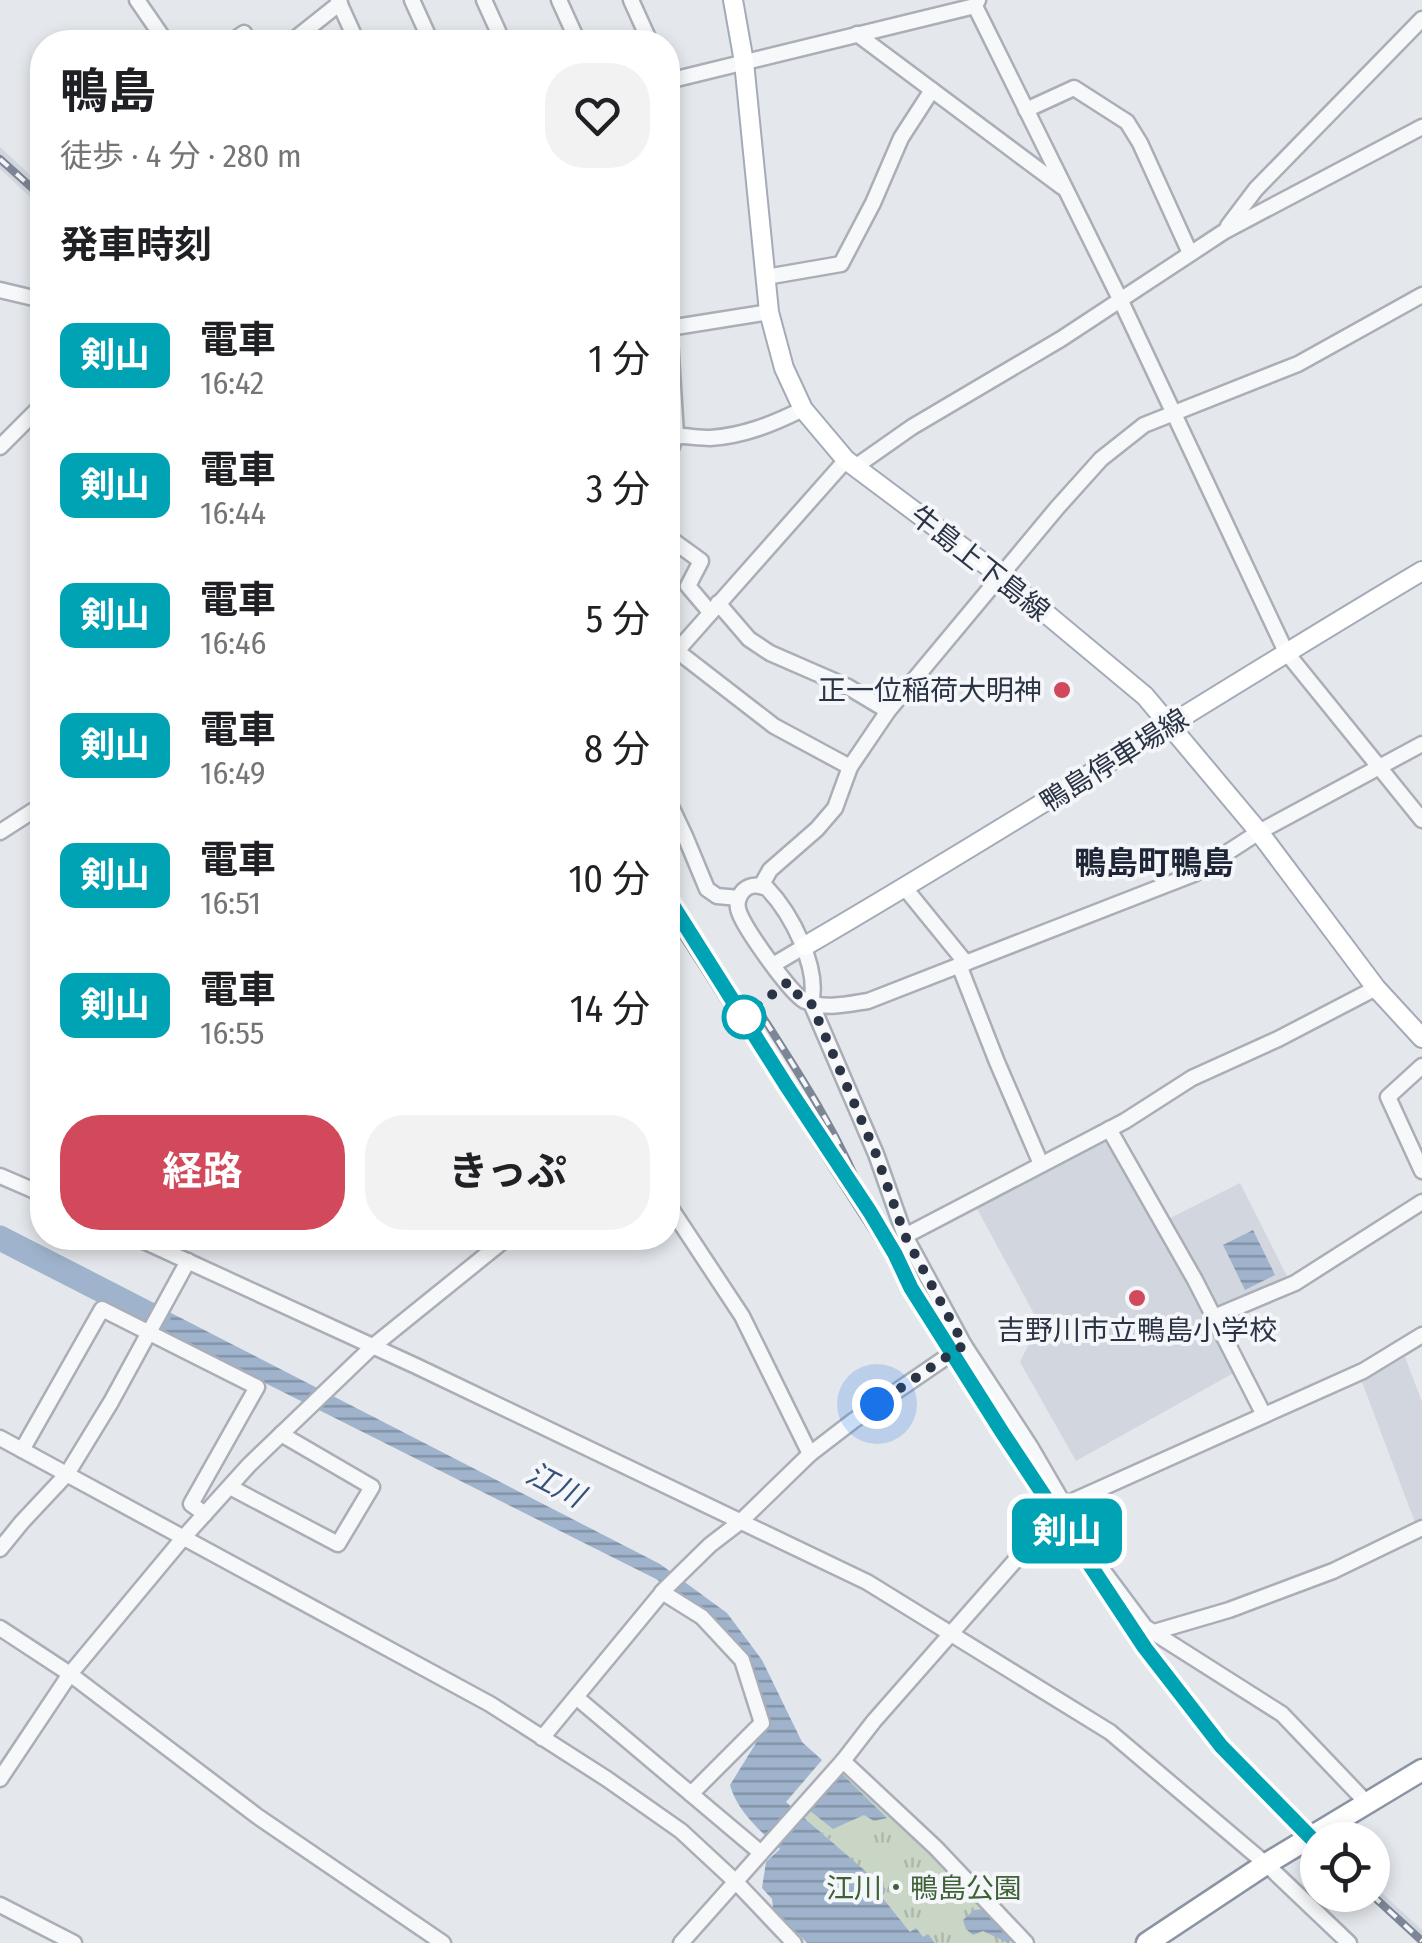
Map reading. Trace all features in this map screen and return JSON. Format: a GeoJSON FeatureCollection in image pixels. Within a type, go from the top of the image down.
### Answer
{"type":"FeatureCollection","features":[{"type":"Feature","properties":{"kind":"highway"},"geometry":{"type":"LineString","coordinates":[[1146,1943],[1206,1901],[1422,1770]]}},
{"type":"Feature","properties":{"kind":"main road","name":"牛島上下島線"},"geometry":{"type":"LineString","coordinates":[[733,0],[744,62],[769,312],[784,368],[803,410],[850,464],[1001,576],[1145,696],[1259,832],[1376,988],[1422,1038]]}},
{"type":"Feature","properties":{"kind":"main road","name":"鴨島停車場線"},"geometry":{"type":"LineString","coordinates":[[805,946],[1422,572]]}},
{"type":"Feature","properties":{"kind":"street"},"geometry":{"type":"LineString","coordinates":[[136,0],[157,30]]}},
{"type":"Feature","properties":{"kind":"street"},"geometry":{"type":"LineString","coordinates":[[412,0],[426,30]]}},
{"type":"Feature","properties":{"kind":"street"},"geometry":{"type":"LineString","coordinates":[[484,0],[498,30]]}},
{"type":"Feature","properties":{"kind":"street"},"geometry":{"type":"LineString","coordinates":[[559,0],[573,30]]}},
{"type":"Feature","properties":{"kind":"street"},"geometry":{"type":"LineString","coordinates":[[631,0],[645,30]]}},
{"type":"Feature","properties":{"kind":"street"},"geometry":{"type":"LineString","coordinates":[[305,30],[339,2],[352,30]]}},
{"type":"Feature","properties":{"kind":"street"},"geometry":{"type":"LineString","coordinates":[[680,78],[976,3],[1286,652],[1422,820]]}},
{"type":"Feature","properties":{"kind":"street"},"geometry":{"type":"LineString","coordinates":[[1225,230],[1256,189],[1422,19]]}},
{"type":"Feature","properties":{"kind":"street"},"geometry":{"type":"LineString","coordinates":[[858,34],[1066,190]]}},
{"type":"Feature","properties":{"kind":"street"},"geometry":{"type":"LineString","coordinates":[[1026,110],[1074,88],[1126,122],[1140,143],[1190,253]]}},
{"type":"Feature","properties":{"kind":"street"},"geometry":{"type":"LineString","coordinates":[[766,277],[841,264],[874,203],[901,138],[932,90]]}},
{"type":"Feature","properties":{"kind":"street"},"geometry":{"type":"LineString","coordinates":[[680,644],[850,464],[1061,338],[1225,230],[1422,128]]}},
{"type":"Feature","properties":{"kind":"street"},"geometry":{"type":"LineString","coordinates":[[0,290],[30,297]]}},
{"type":"Feature","properties":{"kind":"street"},"geometry":{"type":"LineString","coordinates":[[762,886],[770,870],[835,808],[850,767],[888,711],[1101,459],[1144,426],[1298,364],[1422,296]]}},
{"type":"Feature","properties":{"kind":"street"},"geometry":{"type":"LineString","coordinates":[[680,329],[769,312]]}},
{"type":"Feature","properties":{"kind":"street"},"geometry":{"type":"LineString","coordinates":[[680,436],[736,435],[803,410]]}},
{"type":"Feature","properties":{"kind":"street"},"geometry":{"type":"LineString","coordinates":[[0,447],[30,417]]}},
{"type":"Feature","properties":{"kind":"street"},"geometry":{"type":"LineString","coordinates":[[680,546],[701,561],[688,586],[749,639],[888,711]]}},
{"type":"Feature","properties":{"kind":"street"},"geometry":{"type":"LineString","coordinates":[[680,661],[774,726],[850,767]]}},
{"type":"Feature","properties":{"kind":"street"},"geometry":{"type":"LineString","coordinates":[[1366,1802],[1282,1714],[1145,1627],[1101,1568],[1030,1446],[964,1345],[905,1236],[876,1154],[811,1003],[814,993],[805,946],[771,892],[762,886],[748,887],[738,898],[740,914],[773,965],[802,1000],[811,1003],[832,1006],[868,1001],[1194,874],[1259,832],[1422,744]]}},
{"type":"Feature","properties":{"kind":"street"},"geometry":{"type":"LineString","coordinates":[[0,832],[30,813]]}},
{"type":"Feature","properties":{"kind":"street"},"geometry":{"type":"LineString","coordinates":[[680,827],[707,889],[716,896],[738,898]]}},
{"type":"Feature","properties":{"kind":"street"},"geometry":{"type":"LineString","coordinates":[[905,888],[962,964],[1041,1164]]}},
{"type":"Feature","properties":{"kind":"street"},"geometry":{"type":"LineString","coordinates":[[773,965],[805,946]]}},
{"type":"Feature","properties":{"kind":"street"},"geometry":{"type":"LineString","coordinates":[[905,1236],[1108,1129],[1192,1078],[1376,988]]}},
{"type":"Feature","properties":{"kind":"street"},"geometry":{"type":"LineString","coordinates":[[1422,1066],[1388,1097],[1422,1171]]}},
{"type":"Feature","properties":{"kind":"street"},"geometry":{"type":"LineString","coordinates":[[1108,1129],[1264,1415]]}},
{"type":"Feature","properties":{"kind":"street"},"geometry":{"type":"LineString","coordinates":[[0,1176],[30,1189]]}},
{"type":"Feature","properties":{"kind":"street"},"geometry":{"type":"LineString","coordinates":[[1214,1318],[1295,1284],[1422,1202]]}},
{"type":"Feature","properties":{"kind":"street"},"geometry":{"type":"LineString","coordinates":[[680,1222],[742,1316],[810,1454]]}},
{"type":"Feature","properties":{"kind":"street"},"geometry":{"type":"LineString","coordinates":[[163,1250],[867,1582],[1110,1732],[1266,1864],[1349,1943]]}},
{"type":"Feature","properties":{"kind":"street"},"geometry":{"type":"LineString","coordinates":[[0,1779],[70,1674],[230,1486],[372,1348],[492,1250]]}},
{"type":"Feature","properties":{"kind":"street"},"geometry":{"type":"LineString","coordinates":[[0,1549],[67,1474],[112,1402],[188,1261]]}},
{"type":"Feature","properties":{"kind":"street"},"geometry":{"type":"LineString","coordinates":[[22,1450],[102,1309],[257,1387],[191,1504],[205,1514]]}},
{"type":"Feature","properties":{"kind":"street"},"geometry":{"type":"LineString","coordinates":[[681,1943],[1064,1505],[1363,1371],[1422,1335]]}},
{"type":"Feature","properties":{"kind":"street"},"geometry":{"type":"LineString","coordinates":[[542,1738],[663,1591],[710,1545],[740,1522],[810,1454],[964,1345]]}},
{"type":"Feature","properties":{"kind":"street"},"geometry":{"type":"LineString","coordinates":[[230,1486],[338,1544],[372,1487],[281,1434]]}},
{"type":"Feature","properties":{"kind":"street"},"geometry":{"type":"LineString","coordinates":[[0,1438],[490,1704],[680,1830],[794,1943]]}},
{"type":"Feature","properties":{"kind":"street"},"geometry":{"type":"LineString","coordinates":[[1154,1632],[1230,1610],[1333,1571],[1422,1528]]}},
{"type":"Feature","properties":{"kind":"street"},"geometry":{"type":"LineString","coordinates":[[663,1591],[702,1616],[742,1660],[762,1724],[691,1794]]}},
{"type":"Feature","properties":{"kind":"street"},"geometry":{"type":"LineString","coordinates":[[0,1628],[70,1674],[257,1816],[443,1943]]}},
{"type":"Feature","properties":{"kind":"street"},"geometry":{"type":"LineString","coordinates":[[576,1697],[764,1850]]}},
{"type":"Feature","properties":{"kind":"street"},"geometry":{"type":"LineString","coordinates":[[843,1760],[936,1848],[1026,1943]]}},
{"type":"Feature","properties":{"kind":"street"},"geometry":{"type":"LineString","coordinates":[[0,1905],[74,1943]]}},
{"type":"Feature","properties":{"kind":"shaded area"},"geometry":{"type":"Polygon","coordinates":[[[0,147],[30,175],[30,197],[0,169],[0,147]]]}},
{"type":"Feature","properties":{"kind":"shaded area","name":"吉野川市立鴨島小学校"},"geometry":{"type":"Polygon","coordinates":[[[1108,1135],[1158,1224],[1240,1183],[1289,1280],[1209,1315],[1239,1370],[1076,1461],[1020,1362],[1039,1323],[975,1205],[1108,1135]]]}},
{"type":"Feature","properties":{"kind":"shaded area"},"geometry":{"type":"Polygon","coordinates":[[[922,1281],[1060,1509],[1190,1703],[1303,1822],[1300,1822],[1300,1834],[1216,1749],[1127,1632],[906,1290],[922,1281]]]}},
{"type":"Feature","properties":{"kind":"shaded area"},"geometry":{"type":"Polygon","coordinates":[[[1405,1357],[1422,1402],[1422,1522],[1416,1525],[1362,1382],[1405,1357]]]}},
{"type":"Feature","properties":{"kind":"shaded area"},"geometry":{"type":"Polygon","coordinates":[[[1390,1901],[1422,1930],[1422,1943],[1384,1912],[1390,1912],[1390,1901]]]}},
{"type":"Feature","properties":{"kind":"green space","name":"江川・鴨島公園"},"geometry":{"type":"Polygon","coordinates":[[[843,1761],[1020,1943],[935,1943],[928,1935],[924,1938],[911,1933],[882,1897],[885,1889],[797,1811],[843,1761]]]}},
{"type":"Feature","properties":{"kind":"water"},"geometry":{"type":"Polygon","coordinates":[[[1253,1230],[1275,1275],[1245,1290],[1223,1245],[1253,1230]]]}},
{"type":"Feature","properties":{"kind":"water"},"geometry":{"type":"Polygon","coordinates":[[[136,1295],[660,1564],[727,1613],[762,1660],[802,1742],[822,1760],[786,1802],[886,1889],[882,1897],[910,1932],[916,1928],[935,1943],[807,1943],[773,1908],[772,1899],[762,1888],[766,1862],[780,1849],[744,1812],[730,1785],[769,1722],[743,1653],[712,1617],[656,1579],[121,1311],[136,1295]]]}},
{"type":"Feature","properties":{"kind":"water"},"geometry":{"type":"Polygon","coordinates":[[[842,1774],[887,1818],[874,1821],[864,1815],[833,1829],[809,1810],[842,1774]]]}},
{"type":"Feature","properties":{"kind":"water"},"geometry":{"type":"Polygon","coordinates":[[[988,1909],[1015,1937],[1008,1943],[983,1931],[973,1935],[966,1929],[963,1920],[974,1910],[988,1909]]]}},
{"type":"Feature","properties":{"kind":"waterway","name":"江川"},"geometry":{"type":"LineString","coordinates":[[0,1238],[158,1319]]}},
{"type":"Feature","properties":{"kind":"railway"},"geometry":{"type":"LineString","coordinates":[[0,159],[30,186]]}},
{"type":"Feature","properties":{"kind":"railway"},"geometry":{"type":"LineString","coordinates":[[680,932],[1158,1667],[1221,1746],[1300,1827]]}},
{"type":"Feature","properties":{"kind":"railway"},"geometry":{"type":"LineString","coordinates":[[754,1003],[829,1125],[866,1203]]}},
{"type":"Feature","properties":{"kind":"railway"},"geometry":{"type":"LineString","coordinates":[[1390,1912],[1422,1941]]}},
{"type":"Feature","properties":{"kind":"train","name":"剣山"},"geometry":{"type":"LineString","coordinates":[[680,917],[870,1212],[911,1288],[1002,1432],[1145,1648],[1221,1746],[1300,1827]]}},
{"type":"Feature","properties":{"kind":"place","name":"正一位稲荷大明神"},"geometry":{"type":"Point","coordinates":[1062,690]}},
{"type":"Feature","properties":{"kind":"place","name":"吉野川市立鴨島小学校"},"geometry":{"type":"Point","coordinates":[1137,1298]}},
{"type":"Feature","properties":{"kind":"district","name":"鴨島町鴨島"},"geometry":{"type":"Point","coordinates":[1154,863]}},
{"type":"Feature","properties":{"kind":"route"},"geometry":{"type":"LineString","coordinates":[[744,1017],[788,982],[802,1000],[811,1003],[876,1154],[905,1236],[964,1345],[877,1404]]}}]}
